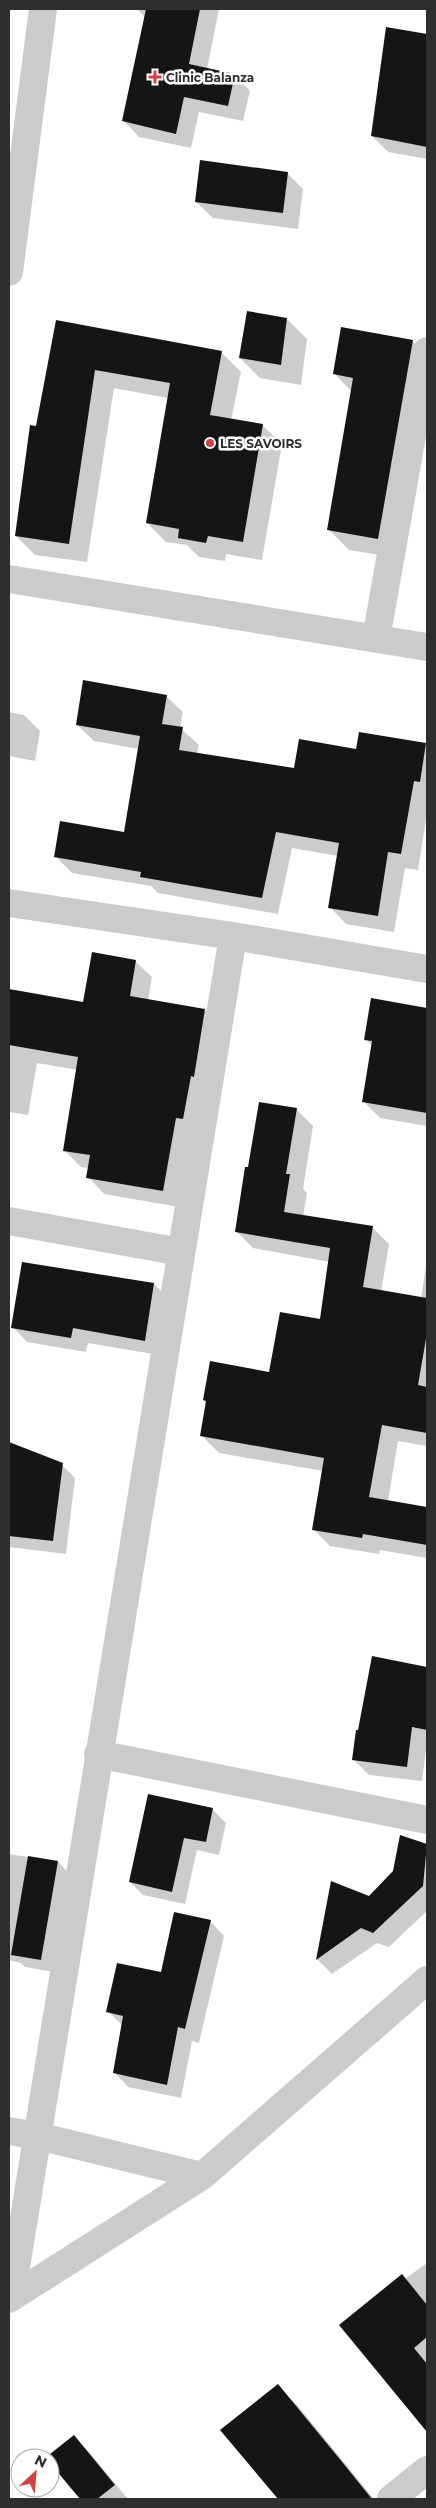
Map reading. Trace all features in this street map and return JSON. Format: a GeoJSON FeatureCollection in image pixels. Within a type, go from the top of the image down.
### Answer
{"type":"FeatureCollection","features":[{"type":"Feature","properties":{"kind":"street"},"geometry":{"type":"LineString","coordinates":[[9,272],[43,9]]}},
{"type":"Feature","properties":{"kind":"street"},"geometry":{"type":"LineString","coordinates":[[376,639],[427,351]]}},
{"type":"Feature","properties":{"kind":"street"},"geometry":{"type":"LineString","coordinates":[[9,579],[427,647]]}},
{"type":"Feature","properties":{"kind":"street"},"geometry":{"type":"LineString","coordinates":[[9,903],[233,936],[427,968]]}},
{"type":"Feature","properties":{"kind":"street"},"geometry":{"type":"LineString","coordinates":[[10,2298],[233,936]]}},
{"type":"Feature","properties":{"kind":"street"},"geometry":{"type":"LineString","coordinates":[[9,1222],[181,1252]]}},
{"type":"Feature","properties":{"kind":"street"},"geometry":{"type":"LineString","coordinates":[[98,1754],[427,1820]]}},
{"type":"Feature","properties":{"kind":"street"},"geometry":{"type":"LineString","coordinates":[[10,2298],[202,2176],[427,1980]]}},
{"type":"Feature","properties":{"kind":"street"},"geometry":{"type":"LineString","coordinates":[[9,2131],[38,2136],[202,2176]]}},
{"type":"Feature","properties":{"kind":"street"},"geometry":{"type":"LineString","coordinates":[[391,2499],[427,2470]]}},
{"type":"Feature","properties":{"kind":"building"},"geometry":{"type":"Polygon","coordinates":[[[146,9],[200,9],[189,64],[235,74],[228,106],[184,97],[176,134],[122,121],[146,9]]]}},
{"type":"Feature","properties":{"kind":"building"},"geometry":{"type":"Polygon","coordinates":[[[386,27],[427,34],[427,147],[371,136],[386,27]]]}},
{"type":"Feature","properties":{"kind":"building"},"geometry":{"type":"Polygon","coordinates":[[[200,160],[288,172],[283,213],[195,202],[200,160]]]}},
{"type":"Feature","properties":{"kind":"building"},"geometry":{"type":"Polygon","coordinates":[[[247,311],[287,318],[281,365],[239,358],[247,311]]]}},
{"type":"Feature","properties":{"kind":"building"},"geometry":{"type":"Polygon","coordinates":[[[56,320],[222,351],[210,415],[263,424],[243,542],[208,536],[206,543],[178,538],[179,529],[146,523],[170,383],[95,370],[69,544],[15,536],[30,425],[36,426],[56,320]]]}},
{"type":"Feature","properties":{"kind":"building"},"geometry":{"type":"Polygon","coordinates":[[[341,327],[413,340],[378,539],[327,530],[353,378],[333,374],[341,327]]]}},
{"type":"Feature","properties":{"kind":"building"},"geometry":{"type":"Polygon","coordinates":[[[83,680],[167,695],[162,724],[183,727],[179,750],[294,768],[299,739],[356,749],[359,732],[426,743],[420,782],[414,781],[401,854],[388,852],[378,916],[328,908],[339,843],[276,832],[262,898],[140,877],[141,872],[54,857],[60,821],[124,832],[140,736],[76,725],[83,680]]]}},
{"type":"Feature","properties":{"kind":"building"},"geometry":{"type":"Polygon","coordinates":[[[92,952],[136,960],[130,996],[205,1009],[194,1077],[191,1076],[183,1119],[176,1118],[163,1191],[86,1178],[90,1155],[63,1151],[78,1057],[9,1045],[9,989],[83,1002],[92,952]]]}},
{"type":"Feature","properties":{"kind":"building"},"geometry":{"type":"Polygon","coordinates":[[[371,998],[427,1008],[427,1113],[362,1102],[372,1041],[364,1040],[371,998]]]}},
{"type":"Feature","properties":{"kind":"building"},"geometry":{"type":"Polygon","coordinates":[[[259,1102],[297,1108],[286,1174],[290,1174],[284,1212],[373,1226],[363,1287],[427,1298],[427,1333],[418,1385],[427,1387],[427,1433],[382,1425],[369,1497],[427,1507],[427,1545],[363,1534],[362,1538],[312,1530],[324,1458],[200,1436],[206,1401],[203,1400],[210,1361],[269,1372],[280,1312],[320,1319],[330,1248],[235,1232],[245,1167],[248,1167],[259,1102]]]}},
{"type":"Feature","properties":{"kind":"building"},"geometry":{"type":"Polygon","coordinates":[[[22,1262],[154,1283],[145,1341],[73,1328],[71,1338],[11,1328],[22,1262]]]}},
{"type":"Feature","properties":{"kind":"building"},"geometry":{"type":"Polygon","coordinates":[[[9,1442],[63,1463],[53,1541],[9,1536],[9,1442]]]}},
{"type":"Feature","properties":{"kind":"building"},"geometry":{"type":"Polygon","coordinates":[[[372,1656],[427,1667],[427,1730],[412,1727],[407,1767],[352,1760],[356,1730],[358,1730],[372,1656]]]}},
{"type":"Feature","properties":{"kind":"building"},"geometry":{"type":"Polygon","coordinates":[[[148,1794],[213,1808],[206,1842],[184,1838],[172,1892],[129,1882],[148,1794]]]}},
{"type":"Feature","properties":{"kind":"building"},"geometry":{"type":"Polygon","coordinates":[[[400,1835],[427,1844],[423,1886],[373,1933],[361,1928],[316,1960],[331,1881],[369,1896],[393,1871],[400,1835]]]}},
{"type":"Feature","properties":{"kind":"building"},"geometry":{"type":"Polygon","coordinates":[[[28,1856],[58,1861],[41,1960],[11,1955],[28,1856]]]}},
{"type":"Feature","properties":{"kind":"building"},"geometry":{"type":"Polygon","coordinates":[[[174,1912],[211,1920],[185,2029],[178,2027],[167,2085],[113,2073],[123,2016],[106,2012],[117,1963],[161,1972],[174,1912]]]}},
{"type":"Feature","properties":{"kind":"building"},"geometry":{"type":"Polygon","coordinates":[[[402,2274],[427,2305],[427,2337],[414,2348],[427,2364],[427,2432],[339,2325],[402,2274]]]}},
{"type":"Feature","properties":{"kind":"building"},"geometry":{"type":"Polygon","coordinates":[[[278,2384],[372,2499],[278,2499],[220,2430],[278,2384]]]}},
{"type":"Feature","properties":{"kind":"building"},"geometry":{"type":"Polygon","coordinates":[[[74,2435],[115,2485],[97,2499],[80,2499],[60,2475],[60,2448],[58,2448],[74,2435]]]}},
{"type":"Feature","properties":{"kind":"place","name":"Clinic Balanza"},"geometry":{"type":"Point","coordinates":[155,77]}},
{"type":"Feature","properties":{"kind":"place","name":"LES SAVOIRS"},"geometry":{"type":"Point","coordinates":[210,443]}}]}
